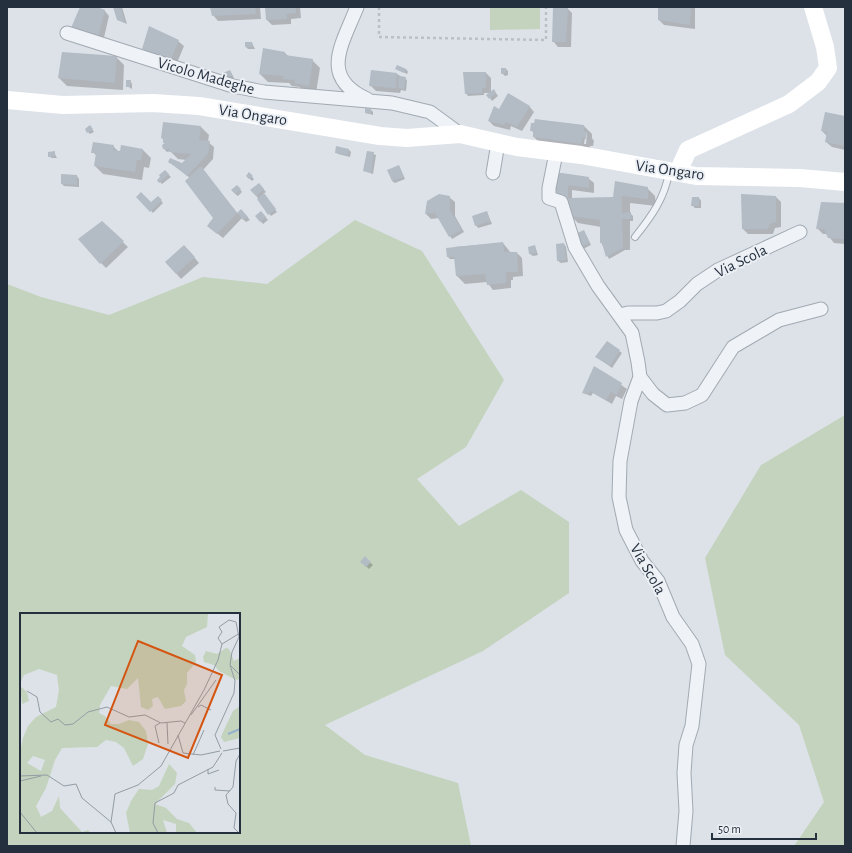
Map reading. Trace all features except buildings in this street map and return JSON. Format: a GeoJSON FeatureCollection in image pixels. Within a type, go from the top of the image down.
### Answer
{"type":"FeatureCollection","features":[{"type":"Feature","properties":{"kind":"main road"},"geometry":{"type":"LineString","coordinates":[[674,171],[688,150],[789,104],[818,82],[828,68],[825,47],[813,7]]}},
{"type":"Feature","properties":{"kind":"main road","name":"Via Ongaro"},"geometry":{"type":"LineString","coordinates":[[7,100],[63,105],[153,103],[199,106],[380,136],[407,138],[460,134],[498,143],[556,153],[581,155],[696,176],[800,178],[845,182]]}},
{"type":"Feature","properties":{"kind":"street","name":"Vicolo Madeghe"},"geometry":{"type":"LineString","coordinates":[[357,7],[338,59],[340,77],[353,92],[372,102]]}},
{"type":"Feature","properties":{"kind":"street","name":"Vicolo Madeghe"},"geometry":{"type":"LineString","coordinates":[[67,33],[233,86],[264,92],[392,103],[430,112],[460,134]]}},
{"type":"Feature","properties":{"kind":"street"},"geometry":{"type":"LineString","coordinates":[[493,172],[498,143]]}},
{"type":"Feature","properties":{"kind":"street"},"geometry":{"type":"LineString","coordinates":[[556,153],[549,188],[550,198],[561,202],[575,247],[598,286],[632,333],[640,377],[653,394],[667,405],[686,403],[702,395],[733,347],[778,320],[820,309]]}},
{"type":"Feature","properties":{"kind":"street","name":"Via Scola"},"geometry":{"type":"LineString","coordinates":[[620,315],[628,313],[657,313],[666,310],[680,301],[697,284],[718,270],[800,232]]}},
{"type":"Feature","properties":{"kind":"street","name":"Via Scola"},"geometry":{"type":"LineString","coordinates":[[640,377],[631,401],[620,461],[619,497],[626,530],[642,560],[658,581],[673,616],[692,644],[699,664],[692,726],[686,745],[684,773],[686,811],[683,846]]}},
{"type":"Feature","properties":{"kind":"lane"},"geometry":{"type":"LineString","coordinates":[[635,237],[654,213],[674,171]]}},
{"type":"Feature","properties":{"kind":"path"},"geometry":{"type":"LineString","coordinates":[[379,7],[379,37],[546,40],[546,7]]}},
{"type":"Feature","properties":{"kind":"green space"},"geometry":{"type":"Polygon","coordinates":[[[490,7],[540,7],[540,29],[490,30],[490,7]]]}},
{"type":"Feature","properties":{"kind":"green space"},"geometry":{"type":"Polygon","coordinates":[[[355,220],[422,251],[504,380],[466,447],[417,479],[459,526],[521,490],[569,522],[569,593],[483,651],[325,725],[365,755],[458,783],[471,846],[7,846],[7,284],[41,297],[109,315],[203,277],[267,284],[355,220]]]}},
{"type":"Feature","properties":{"kind":"green space"},"geometry":{"type":"Polygon","coordinates":[[[845,415],[845,846],[794,846],[824,802],[799,725],[725,655],[705,558],[761,465],[845,415]]]}}]}
